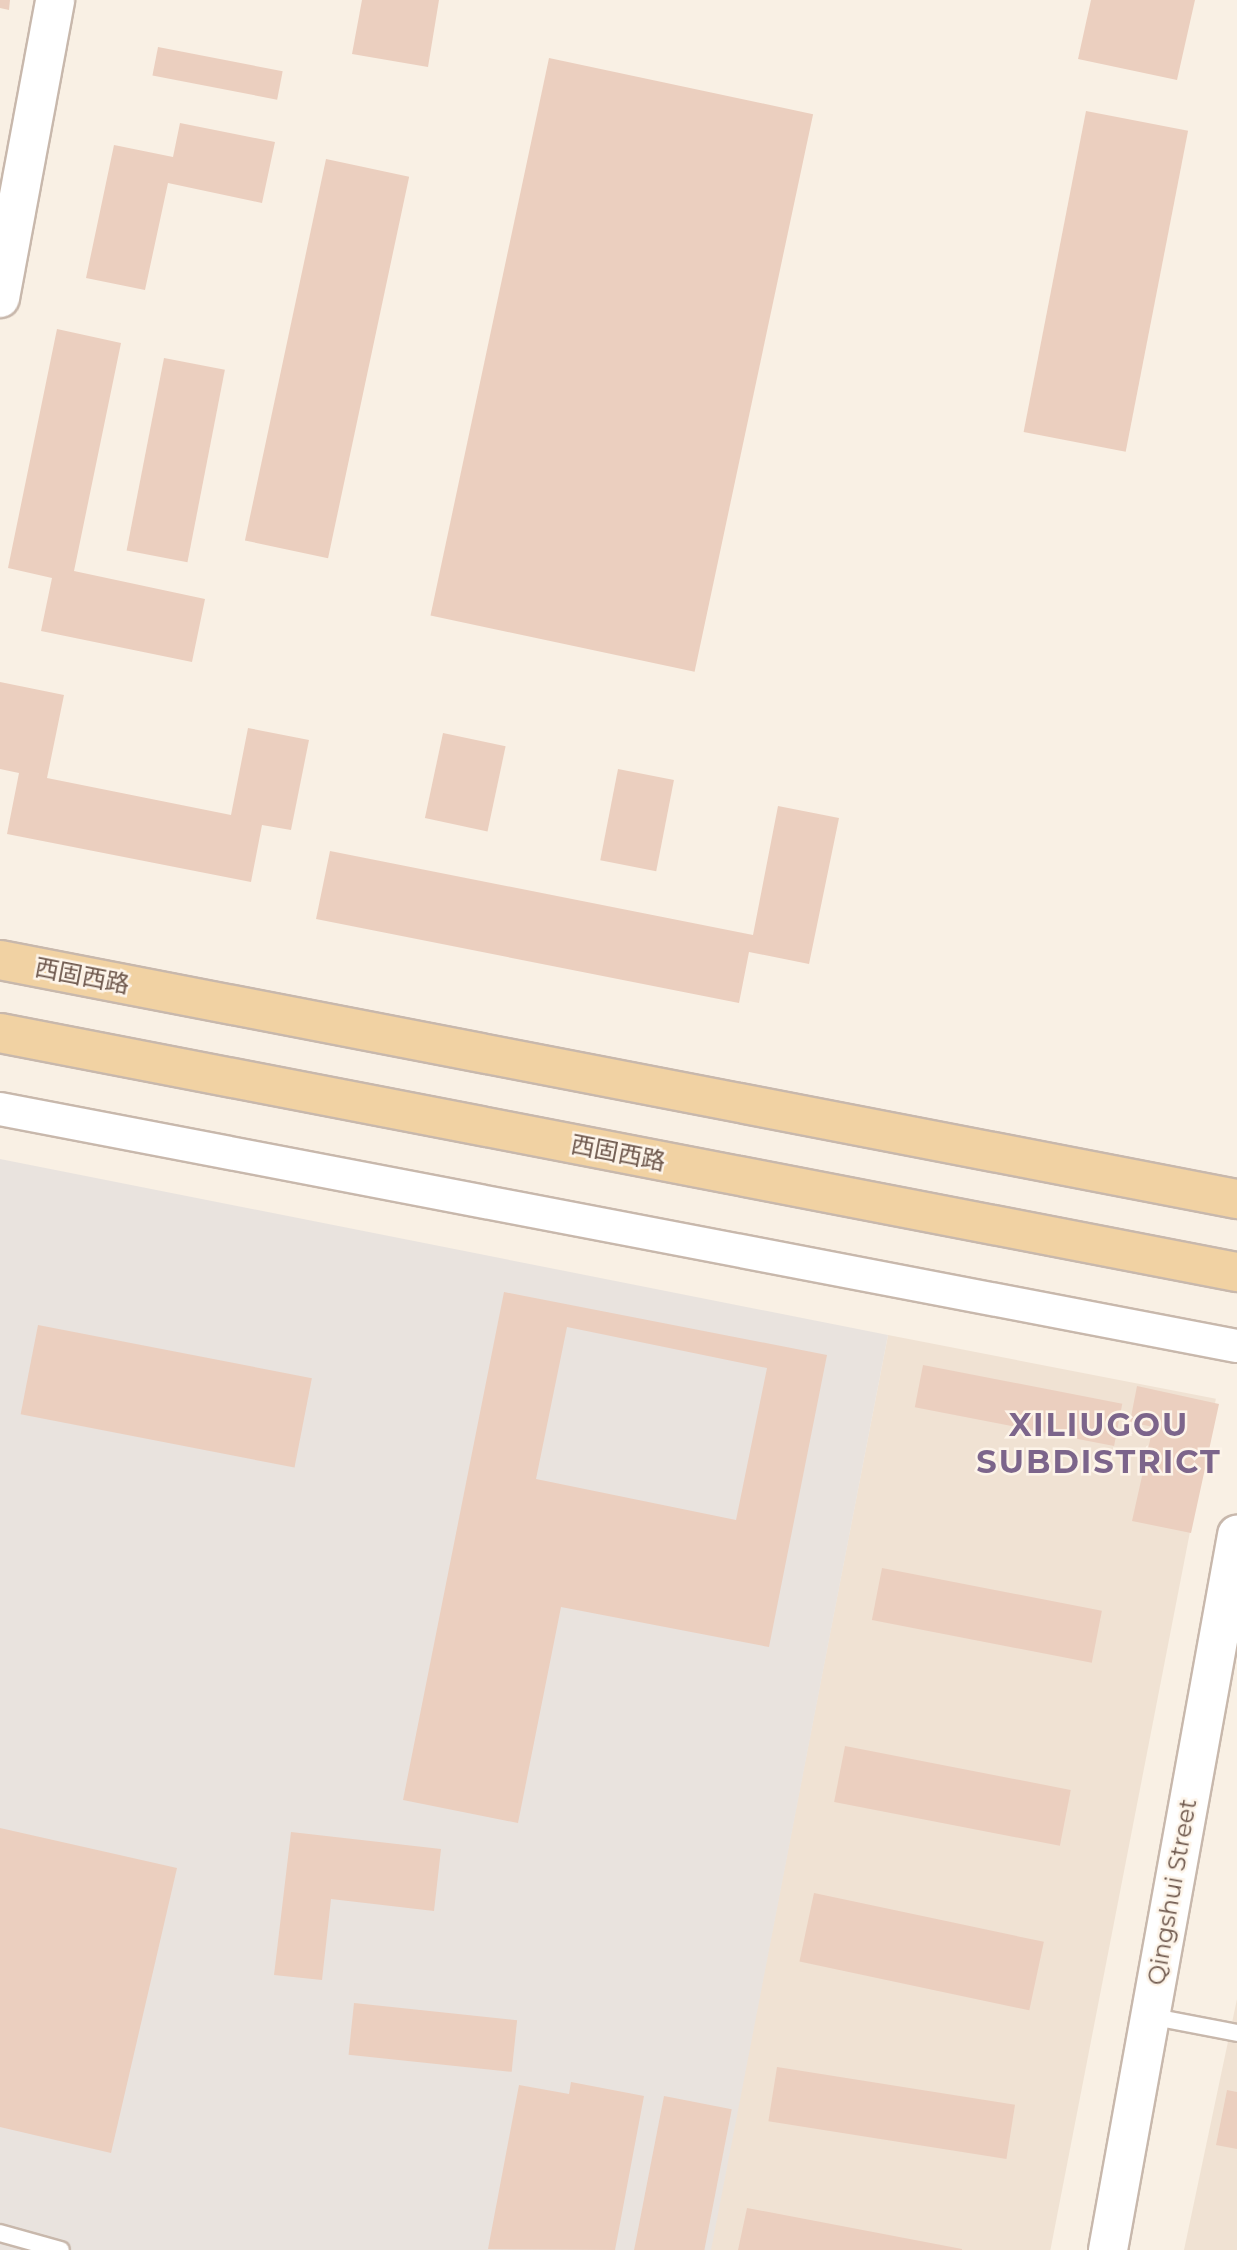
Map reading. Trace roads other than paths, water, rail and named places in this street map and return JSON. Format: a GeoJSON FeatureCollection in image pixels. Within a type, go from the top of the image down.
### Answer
{"type":"FeatureCollection","features":[{"type":"Feature","properties":{"kind":"main road","name":"西固西路"},"geometry":{"type":"LineString","coordinates":[[0,960],[1237,1199]]}},
{"type":"Feature","properties":{"kind":"main road","name":"西固西路"},"geometry":{"type":"LineString","coordinates":[[0,1033],[1237,1272]]}},
{"type":"Feature","properties":{"kind":"street"},"geometry":{"type":"LineString","coordinates":[[0,298],[55,0]]}},
{"type":"Feature","properties":{"kind":"street"},"geometry":{"type":"LineString","coordinates":[[0,1109],[1237,1346]]}},
{"type":"Feature","properties":{"kind":"street","name":"Qingshui Street"},"geometry":{"type":"LineString","coordinates":[[1108,2250],[1237,1535]]}},
{"type":"Feature","properties":{"kind":"lane"},"geometry":{"type":"LineString","coordinates":[[1149,2016],[1237,2034]]}},
{"type":"Feature","properties":{"kind":"lane"},"geometry":{"type":"LineString","coordinates":[[0,2233],[61,2250]]}},
{"type":"Feature","properties":{"kind":"district","name":"XILIUGOU SUBDISTRICT"},"geometry":{"type":"Point","coordinates":[1099,1444]}}]}
